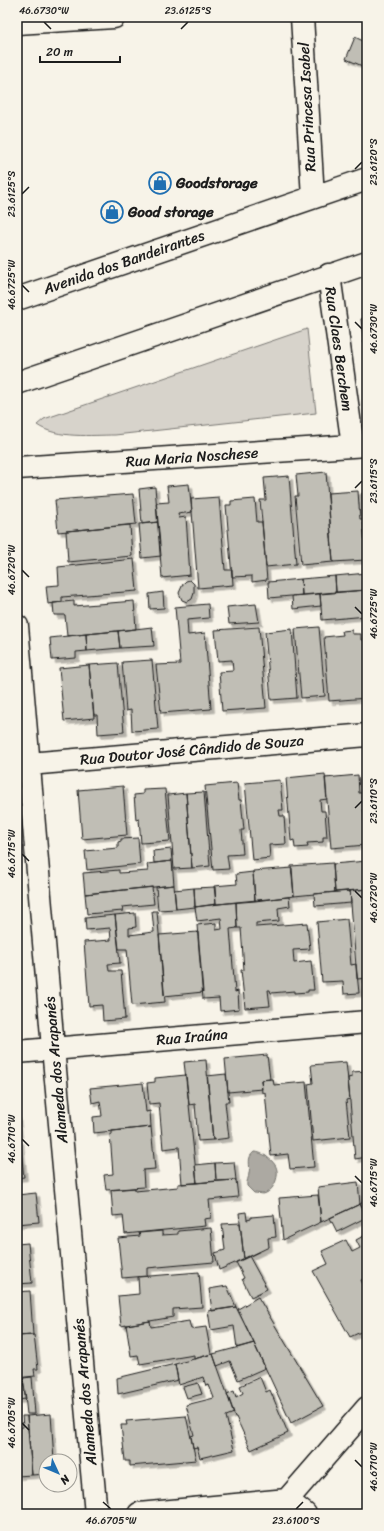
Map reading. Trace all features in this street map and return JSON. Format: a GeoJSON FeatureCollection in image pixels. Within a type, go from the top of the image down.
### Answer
{"type":"FeatureCollection","features":[{"type":"Feature","properties":{"kind":"main road"},"geometry":{"type":"LineString","coordinates":[[17,23],[114,17]]}},
{"type":"Feature","properties":{"kind":"main road","name":"Rua Princesa Isabel"},"geometry":{"type":"LineString","coordinates":[[302,17],[313,197]]}},
{"type":"Feature","properties":{"kind":"main road","name":"Avenida dos Bandeirantes"},"geometry":{"type":"LineString","coordinates":[[17,299],[367,179]]}},
{"type":"Feature","properties":{"kind":"main road"},"geometry":{"type":"LineString","coordinates":[[17,383],[367,263]]}},
{"type":"Feature","properties":{"kind":"main road","name":"Rua Claes Berchem"},"geometry":{"type":"LineString","coordinates":[[329,275],[360,445]]}},
{"type":"Feature","properties":{"kind":"main road","name":"Rua Maria Noschese"},"geometry":{"type":"LineString","coordinates":[[17,468],[360,445]]}},
{"type":"Feature","properties":{"kind":"main road","name":"Alameda dos Arapanés"},"geometry":{"type":"LineString","coordinates":[[17,626],[23,764],[53,1048],[96,1514]]}},
{"type":"Feature","properties":{"kind":"main road","name":"Rua Doutor José Cândido de Souza"},"geometry":{"type":"LineString","coordinates":[[23,764],[367,734]]}},
{"type":"Feature","properties":{"kind":"main road","name":"Rua Iraúna"},"geometry":{"type":"LineString","coordinates":[[17,1052],[367,1022]]}},
{"type":"Feature","properties":{"kind":"main road"},"geometry":{"type":"LineString","coordinates":[[287,1500],[367,1408]]}},
{"type":"Feature","properties":{"kind":"main road"},"geometry":{"type":"LineString","coordinates":[[139,1514],[287,1500],[305,1514]]}},
{"type":"Feature","properties":{"kind":"shaded area"},"geometry":{"type":"Polygon","coordinates":[[[307,329],[316,413],[115,435],[85,436],[64,434],[45,429],[37,425],[44,419],[307,329]]]}},
{"type":"Feature","properties":{"kind":"shaded area"},"geometry":{"type":"Polygon","coordinates":[[[254,1152],[266,1156],[273,1162],[277,1169],[277,1178],[267,1193],[254,1193],[247,1186],[249,1176],[249,1159],[254,1152]]]}},
{"type":"Feature","properties":{"kind":"building"},"geometry":{"type":"Polygon","coordinates":[[[355,37],[367,43],[367,68],[346,59],[355,37]]]}},
{"type":"Feature","properties":{"kind":"building"},"geometry":{"type":"Polygon","coordinates":[[[367,316],[367,356],[365,357],[361,319],[367,316]]]}},
{"type":"Feature","properties":{"kind":"building"},"geometry":{"type":"Polygon","coordinates":[[[365,469],[367,469],[367,488],[365,469]]]}},
{"type":"Feature","properties":{"kind":"building"},"geometry":{"type":"Polygon","coordinates":[[[326,472],[333,562],[301,565],[295,496],[298,496],[296,475],[326,472]]]}},
{"type":"Feature","properties":{"kind":"building"},"geometry":{"type":"Polygon","coordinates":[[[289,476],[296,564],[266,567],[260,500],[266,500],[264,478],[289,476]]]}},
{"type":"Feature","properties":{"kind":"building"},"geometry":{"type":"Polygon","coordinates":[[[189,484],[192,512],[178,514],[179,518],[186,517],[190,575],[162,578],[156,503],[169,502],[167,486],[189,484]]]}},
{"type":"Feature","properties":{"kind":"building"},"geometry":{"type":"Polygon","coordinates":[[[155,487],[158,522],[142,524],[139,489],[155,487]]]}},
{"type":"Feature","properties":{"kind":"building"},"geometry":{"type":"Polygon","coordinates":[[[358,491],[360,519],[363,519],[366,560],[333,562],[328,493],[358,491]]]}},
{"type":"Feature","properties":{"kind":"building"},"geometry":{"type":"Polygon","coordinates":[[[367,492],[367,568],[362,493],[367,492]]]}},
{"type":"Feature","properties":{"kind":"building"},"geometry":{"type":"Polygon","coordinates":[[[133,494],[136,524],[58,532],[55,500],[133,494]]]}},
{"type":"Feature","properties":{"kind":"building"},"geometry":{"type":"Polygon","coordinates":[[[219,497],[225,570],[232,570],[233,585],[198,588],[191,499],[219,497]]]}},
{"type":"Feature","properties":{"kind":"building"},"geometry":{"type":"Polygon","coordinates":[[[255,499],[257,522],[262,522],[267,580],[252,582],[252,576],[232,577],[226,505],[231,505],[231,501],[255,499]]]}},
{"type":"Feature","properties":{"kind":"building"},"geometry":{"type":"Polygon","coordinates":[[[158,522],[161,556],[142,558],[139,524],[158,522]]]}},
{"type":"Feature","properties":{"kind":"building"},"geometry":{"type":"Polygon","coordinates":[[[130,525],[132,556],[68,562],[66,531],[130,525]]]}},
{"type":"Feature","properties":{"kind":"building"},"geometry":{"type":"Polygon","coordinates":[[[134,559],[137,591],[62,597],[62,602],[48,604],[46,586],[59,585],[58,567],[134,559]]]}},
{"type":"Feature","properties":{"kind":"building"},"geometry":{"type":"Polygon","coordinates":[[[367,573],[367,590],[336,592],[335,576],[367,573]]]}},
{"type":"Feature","properties":{"kind":"building"},"geometry":{"type":"Polygon","coordinates":[[[335,576],[336,592],[302,595],[301,579],[335,576]]]}},
{"type":"Feature","properties":{"kind":"building"},"geometry":{"type":"Polygon","coordinates":[[[301,579],[302,595],[269,598],[268,582],[301,579]]]}},
{"type":"Feature","properties":{"kind":"building"},"geometry":{"type":"Polygon","coordinates":[[[190,580],[194,584],[194,593],[192,599],[187,602],[182,600],[179,593],[183,584],[190,580]]]}},
{"type":"Feature","properties":{"kind":"building"},"geometry":{"type":"Polygon","coordinates":[[[367,590],[367,616],[322,620],[320,594],[367,590]]]}},
{"type":"Feature","properties":{"kind":"building"},"geometry":{"type":"Polygon","coordinates":[[[163,592],[164,608],[150,609],[149,594],[163,592]]]}},
{"type":"Feature","properties":{"kind":"building"},"geometry":{"type":"Polygon","coordinates":[[[320,594],[321,606],[293,609],[292,596],[320,594]]]}},
{"type":"Feature","properties":{"kind":"building"},"geometry":{"type":"Polygon","coordinates":[[[74,601],[74,606],[134,601],[136,629],[67,636],[65,615],[54,615],[53,603],[74,601]]]}},
{"type":"Feature","properties":{"kind":"building"},"geometry":{"type":"Polygon","coordinates":[[[208,604],[209,618],[187,620],[188,635],[205,633],[211,709],[161,713],[156,665],[180,664],[175,607],[208,604]]]}},
{"type":"Feature","properties":{"kind":"building"},"geometry":{"type":"Polygon","coordinates":[[[256,604],[259,622],[229,624],[227,607],[256,604]]]}},
{"type":"Feature","properties":{"kind":"building"},"geometry":{"type":"Polygon","coordinates":[[[152,627],[154,646],[120,648],[118,631],[152,627]]]}},
{"type":"Feature","properties":{"kind":"building"},"geometry":{"type":"Polygon","coordinates":[[[259,627],[266,708],[222,711],[219,672],[233,671],[232,660],[218,661],[215,630],[259,627]]]}},
{"type":"Feature","properties":{"kind":"building"},"geometry":{"type":"Polygon","coordinates":[[[319,627],[325,696],[301,698],[295,629],[319,627]]]}},
{"type":"Feature","properties":{"kind":"building"},"geometry":{"type":"Polygon","coordinates":[[[292,629],[297,698],[271,700],[265,632],[292,629]]]}},
{"type":"Feature","properties":{"kind":"building"},"geometry":{"type":"Polygon","coordinates":[[[352,630],[352,634],[361,634],[361,640],[365,640],[367,662],[367,698],[329,701],[324,637],[343,635],[342,631],[352,630]]]}},
{"type":"Feature","properties":{"kind":"building"},"geometry":{"type":"Polygon","coordinates":[[[118,631],[120,648],[87,651],[86,634],[118,631]]]}},
{"type":"Feature","properties":{"kind":"building"},"geometry":{"type":"Polygon","coordinates":[[[86,634],[87,651],[76,652],[76,658],[52,660],[50,638],[86,634]]]}},
{"type":"Feature","properties":{"kind":"building"},"geometry":{"type":"Polygon","coordinates":[[[152,660],[158,729],[132,731],[131,710],[126,711],[122,662],[152,660]]]}},
{"type":"Feature","properties":{"kind":"building"},"geometry":{"type":"Polygon","coordinates":[[[118,663],[124,732],[98,734],[97,715],[94,715],[89,665],[118,663]]]}},
{"type":"Feature","properties":{"kind":"building"},"geometry":{"type":"Polygon","coordinates":[[[89,665],[94,718],[64,721],[59,668],[89,665]]]}},
{"type":"Feature","properties":{"kind":"building"},"geometry":{"type":"Polygon","coordinates":[[[325,774],[327,799],[320,800],[321,811],[325,811],[327,837],[323,837],[323,842],[307,843],[308,847],[295,848],[294,840],[291,841],[286,778],[325,774]]]}},
{"type":"Feature","properties":{"kind":"building"},"geometry":{"type":"Polygon","coordinates":[[[358,775],[359,793],[362,793],[366,845],[331,848],[325,778],[358,775]]]}},
{"type":"Feature","properties":{"kind":"building"},"geometry":{"type":"Polygon","coordinates":[[[280,780],[283,810],[279,810],[280,816],[284,816],[286,844],[269,845],[270,858],[252,860],[245,783],[280,780]]]}},
{"type":"Feature","properties":{"kind":"building"},"geometry":{"type":"Polygon","coordinates":[[[237,783],[239,800],[241,800],[244,830],[241,830],[243,854],[227,855],[229,869],[213,870],[205,786],[237,783]]]}},
{"type":"Feature","properties":{"kind":"building"},"geometry":{"type":"Polygon","coordinates":[[[123,786],[127,835],[82,839],[78,790],[123,786]]]}},
{"type":"Feature","properties":{"kind":"building"},"geometry":{"type":"Polygon","coordinates":[[[165,789],[170,841],[141,843],[139,819],[136,820],[134,795],[143,794],[143,790],[165,789]]]}},
{"type":"Feature","properties":{"kind":"building"},"geometry":{"type":"Polygon","coordinates":[[[204,792],[210,866],[192,868],[186,793],[204,792]]]}},
{"type":"Feature","properties":{"kind":"building"},"geometry":{"type":"Polygon","coordinates":[[[186,793],[192,868],[174,869],[168,795],[186,793]]]}},
{"type":"Feature","properties":{"kind":"building"},"geometry":{"type":"Polygon","coordinates":[[[138,838],[140,864],[87,870],[85,851],[118,848],[118,842],[121,841],[121,839],[138,838]]]}},
{"type":"Feature","properties":{"kind":"building"},"geometry":{"type":"Polygon","coordinates":[[[171,849],[172,861],[154,863],[153,851],[171,849]]]}},
{"type":"Feature","properties":{"kind":"building"},"geometry":{"type":"Polygon","coordinates":[[[172,861],[174,885],[85,894],[83,873],[119,870],[119,873],[148,871],[147,864],[172,861]]]}},
{"type":"Feature","properties":{"kind":"building"},"geometry":{"type":"Polygon","coordinates":[[[367,861],[367,889],[335,892],[333,864],[367,861]]]}},
{"type":"Feature","properties":{"kind":"building"},"geometry":{"type":"Polygon","coordinates":[[[333,863],[335,892],[294,896],[291,866],[333,863]]]}},
{"type":"Feature","properties":{"kind":"building"},"geometry":{"type":"Polygon","coordinates":[[[292,868],[294,896],[255,901],[253,871],[292,868]]]}},
{"type":"Feature","properties":{"kind":"building"},"geometry":{"type":"Polygon","coordinates":[[[253,872],[255,901],[216,904],[214,886],[237,884],[236,874],[253,872]]]}},
{"type":"Feature","properties":{"kind":"building"},"geometry":{"type":"Polygon","coordinates":[[[174,885],[176,909],[158,910],[156,887],[174,885]]]}},
{"type":"Feature","properties":{"kind":"building"},"geometry":{"type":"Polygon","coordinates":[[[152,887],[154,904],[122,907],[123,911],[87,914],[85,894],[152,887]]]}},
{"type":"Feature","properties":{"kind":"building"},"geometry":{"type":"Polygon","coordinates":[[[215,887],[216,904],[195,907],[194,888],[215,887]]]}},
{"type":"Feature","properties":{"kind":"building"},"geometry":{"type":"Polygon","coordinates":[[[194,888],[195,907],[176,909],[174,890],[194,888]]]}},
{"type":"Feature","properties":{"kind":"building"},"geometry":{"type":"Polygon","coordinates":[[[367,889],[367,901],[364,902],[365,918],[367,918],[367,978],[357,979],[350,891],[367,889]]]}},
{"type":"Feature","properties":{"kind":"building"},"geometry":{"type":"Polygon","coordinates":[[[350,891],[351,903],[315,906],[314,894],[350,891]]]}},
{"type":"Feature","properties":{"kind":"building"},"geometry":{"type":"Polygon","coordinates":[[[289,897],[290,906],[278,908],[279,921],[256,923],[256,927],[307,923],[310,949],[293,950],[294,963],[311,961],[314,990],[294,993],[294,991],[271,993],[270,990],[268,990],[270,1006],[245,1008],[241,970],[244,970],[241,928],[237,928],[236,902],[289,897]]]}},
{"type":"Feature","properties":{"kind":"building"},"geometry":{"type":"Polygon","coordinates":[[[236,902],[237,928],[230,929],[235,992],[238,991],[239,1009],[220,1011],[219,998],[203,999],[197,925],[216,923],[216,930],[222,929],[221,918],[197,921],[195,907],[236,902]]]}},
{"type":"Feature","properties":{"kind":"building"},"geometry":{"type":"Polygon","coordinates":[[[152,911],[157,911],[165,1002],[132,1005],[127,949],[119,949],[115,915],[135,913],[136,927],[129,928],[129,935],[154,932],[152,911]]]}},
{"type":"Feature","properties":{"kind":"building"},"geometry":{"type":"Polygon","coordinates":[[[115,915],[120,963],[108,964],[109,971],[121,971],[125,1019],[103,1021],[102,1005],[89,1006],[84,942],[111,940],[110,928],[86,930],[85,918],[115,915]]]}},
{"type":"Feature","properties":{"kind":"building"},"geometry":{"type":"Polygon","coordinates":[[[347,919],[351,965],[356,964],[359,993],[344,994],[343,981],[322,982],[317,922],[347,919]]]}},
{"type":"Feature","properties":{"kind":"building"},"geometry":{"type":"Polygon","coordinates":[[[198,932],[203,992],[164,996],[159,935],[198,932]]]}},
{"type":"Feature","properties":{"kind":"building"},"geometry":{"type":"Polygon","coordinates":[[[267,1055],[270,1079],[261,1080],[262,1089],[228,1092],[225,1059],[267,1055]]]}},
{"type":"Feature","properties":{"kind":"building"},"geometry":{"type":"Polygon","coordinates":[[[206,1060],[213,1140],[198,1141],[195,1104],[189,1105],[184,1062],[206,1060]]]}},
{"type":"Feature","properties":{"kind":"building"},"geometry":{"type":"Polygon","coordinates":[[[346,1062],[350,1099],[346,1100],[350,1137],[313,1141],[308,1084],[313,1083],[311,1065],[346,1062]]]}},
{"type":"Feature","properties":{"kind":"building"},"geometry":{"type":"Polygon","coordinates":[[[367,1071],[367,1157],[355,1159],[348,1078],[352,1077],[352,1072],[367,1071]]]}},
{"type":"Feature","properties":{"kind":"building"},"geometry":{"type":"Polygon","coordinates":[[[226,1074],[229,1102],[225,1102],[229,1138],[213,1140],[207,1076],[226,1074]]]}},
{"type":"Feature","properties":{"kind":"building"},"geometry":{"type":"Polygon","coordinates":[[[186,1075],[197,1183],[182,1184],[179,1147],[163,1149],[159,1103],[149,1104],[147,1083],[155,1082],[155,1078],[186,1075]]]}},
{"type":"Feature","properties":{"kind":"building"},"geometry":{"type":"Polygon","coordinates":[[[273,1079],[274,1085],[306,1082],[314,1167],[290,1169],[288,1154],[271,1156],[265,1092],[262,1093],[261,1080],[273,1079]]]}},
{"type":"Feature","properties":{"kind":"building"},"geometry":{"type":"Polygon","coordinates":[[[143,1083],[146,1112],[150,1111],[151,1127],[94,1133],[93,1117],[102,1116],[100,1101],[92,1103],[90,1088],[143,1083]]]}},
{"type":"Feature","properties":{"kind":"building"},"geometry":{"type":"Polygon","coordinates":[[[17,1115],[19,1134],[17,1134],[17,1115]]]}},
{"type":"Feature","properties":{"kind":"building"},"geometry":{"type":"Polygon","coordinates":[[[151,1127],[155,1169],[143,1170],[144,1187],[106,1190],[104,1175],[113,1174],[110,1134],[112,1134],[112,1131],[151,1127]]]}},
{"type":"Feature","properties":{"kind":"building"},"geometry":{"type":"Polygon","coordinates":[[[17,1140],[20,1140],[24,1177],[17,1178],[17,1140]]]}},
{"type":"Feature","properties":{"kind":"building"},"geometry":{"type":"Polygon","coordinates":[[[234,1162],[236,1180],[216,1181],[215,1163],[234,1162]]]}},
{"type":"Feature","properties":{"kind":"building"},"geometry":{"type":"Polygon","coordinates":[[[215,1163],[216,1181],[197,1183],[195,1165],[215,1163]]]}},
{"type":"Feature","properties":{"kind":"building"},"geometry":{"type":"Polygon","coordinates":[[[236,1180],[238,1197],[209,1200],[211,1218],[204,1219],[205,1226],[125,1234],[123,1215],[113,1216],[111,1190],[135,1188],[135,1191],[178,1187],[178,1184],[236,1180]]]}},
{"type":"Feature","properties":{"kind":"building"},"geometry":{"type":"Polygon","coordinates":[[[358,1182],[360,1204],[321,1222],[318,1187],[358,1182]]]}},
{"type":"Feature","properties":{"kind":"building"},"geometry":{"type":"Polygon","coordinates":[[[36,1193],[39,1222],[17,1224],[17,1195],[36,1193]]]}},
{"type":"Feature","properties":{"kind":"building"},"geometry":{"type":"Polygon","coordinates":[[[318,1195],[321,1222],[283,1240],[279,1198],[318,1195]]]}},
{"type":"Feature","properties":{"kind":"building"},"geometry":{"type":"Polygon","coordinates":[[[367,1200],[367,1218],[360,1204],[367,1200]]]}},
{"type":"Feature","properties":{"kind":"building"},"geometry":{"type":"Polygon","coordinates":[[[360,1204],[367,1217],[337,1232],[330,1218],[360,1204]]]}},
{"type":"Feature","properties":{"kind":"building"},"geometry":{"type":"Polygon","coordinates":[[[246,1212],[247,1220],[251,1219],[251,1217],[274,1215],[276,1237],[268,1238],[269,1247],[244,1259],[239,1213],[246,1212]]]}},
{"type":"Feature","properties":{"kind":"building"},"geometry":{"type":"Polygon","coordinates":[[[240,1223],[244,1259],[219,1270],[215,1253],[225,1250],[222,1224],[240,1223]]]}},
{"type":"Feature","properties":{"kind":"building"},"geometry":{"type":"Polygon","coordinates":[[[211,1228],[214,1262],[147,1268],[147,1276],[122,1278],[118,1238],[140,1236],[139,1233],[162,1231],[162,1235],[178,1234],[178,1231],[211,1228]]]}},
{"type":"Feature","properties":{"kind":"building"},"geometry":{"type":"Polygon","coordinates":[[[367,1234],[367,1277],[361,1280],[367,1293],[367,1329],[350,1337],[313,1271],[328,1264],[322,1251],[346,1240],[352,1252],[360,1248],[356,1240],[367,1234]]]}},
{"type":"Feature","properties":{"kind":"building"},"geometry":{"type":"Polygon","coordinates":[[[28,1243],[32,1283],[17,1284],[17,1244],[28,1243]]]}},
{"type":"Feature","properties":{"kind":"building"},"geometry":{"type":"Polygon","coordinates":[[[249,1256],[267,1289],[251,1297],[236,1262],[249,1256]]]}},
{"type":"Feature","properties":{"kind":"building"},"geometry":{"type":"Polygon","coordinates":[[[199,1272],[202,1307],[173,1309],[173,1317],[121,1326],[118,1296],[139,1294],[138,1277],[199,1272]]]}},
{"type":"Feature","properties":{"kind":"building"},"geometry":{"type":"Polygon","coordinates":[[[227,1286],[236,1307],[212,1311],[209,1289],[227,1286]]]}},
{"type":"Feature","properties":{"kind":"building"},"geometry":{"type":"Polygon","coordinates":[[[30,1291],[33,1335],[17,1336],[17,1292],[30,1291]]]}},
{"type":"Feature","properties":{"kind":"building"},"geometry":{"type":"Polygon","coordinates":[[[258,1297],[323,1406],[291,1423],[238,1309],[258,1297]]]}},
{"type":"Feature","properties":{"kind":"building"},"geometry":{"type":"Polygon","coordinates":[[[236,1307],[254,1343],[237,1348],[234,1326],[211,1330],[208,1311],[236,1307]]]}},
{"type":"Feature","properties":{"kind":"building"},"geometry":{"type":"Polygon","coordinates":[[[150,1321],[151,1327],[189,1321],[191,1329],[206,1327],[211,1354],[194,1359],[194,1355],[140,1364],[138,1355],[131,1356],[126,1325],[150,1321]]]}},
{"type":"Feature","properties":{"kind":"building"},"geometry":{"type":"Polygon","coordinates":[[[34,1335],[38,1369],[34,1369],[35,1376],[17,1378],[17,1336],[34,1335]]]}},
{"type":"Feature","properties":{"kind":"building"},"geometry":{"type":"Polygon","coordinates":[[[254,1343],[265,1368],[238,1380],[230,1361],[217,1366],[213,1354],[254,1343]]]}},
{"type":"Feature","properties":{"kind":"building"},"geometry":{"type":"Polygon","coordinates":[[[213,1354],[234,1413],[226,1416],[234,1450],[200,1458],[197,1447],[193,1448],[191,1436],[194,1435],[186,1405],[214,1398],[209,1385],[206,1386],[203,1377],[179,1385],[175,1364],[213,1354]]]}},
{"type":"Feature","properties":{"kind":"building"},"geometry":{"type":"Polygon","coordinates":[[[175,1364],[178,1380],[118,1394],[117,1378],[175,1364]]]}},
{"type":"Feature","properties":{"kind":"building"},"geometry":{"type":"Polygon","coordinates":[[[32,1377],[35,1414],[27,1414],[23,1378],[32,1377]]]}},
{"type":"Feature","properties":{"kind":"building"},"geometry":{"type":"Polygon","coordinates":[[[260,1377],[266,1392],[270,1390],[288,1433],[251,1450],[235,1417],[227,1394],[234,1391],[236,1397],[243,1393],[240,1386],[260,1377]]]}},
{"type":"Feature","properties":{"kind":"building"},"geometry":{"type":"Polygon","coordinates":[[[17,1378],[23,1378],[26,1399],[17,1400],[17,1378]]]}},
{"type":"Feature","properties":{"kind":"building"},"geometry":{"type":"Polygon","coordinates":[[[198,1383],[202,1394],[187,1398],[183,1387],[198,1383]]]}},
{"type":"Feature","properties":{"kind":"building"},"geometry":{"type":"Polygon","coordinates":[[[51,1414],[53,1453],[38,1453],[38,1475],[32,1475],[27,1416],[51,1414]]]}},
{"type":"Feature","properties":{"kind":"building"},"geometry":{"type":"Polygon","coordinates":[[[22,1416],[27,1416],[32,1475],[17,1476],[17,1428],[23,1427],[22,1416]]]}},
{"type":"Feature","properties":{"kind":"building"},"geometry":{"type":"Polygon","coordinates":[[[186,1416],[196,1460],[130,1466],[130,1461],[125,1461],[121,1425],[127,1425],[126,1421],[186,1416]]]}},
{"type":"Feature","properties":{"kind":"place","name":"Goodstorage"},"geometry":{"type":"Point","coordinates":[160,183]}},
{"type":"Feature","properties":{"kind":"place","name":"Good storage"},"geometry":{"type":"Point","coordinates":[112,212]}}]}
